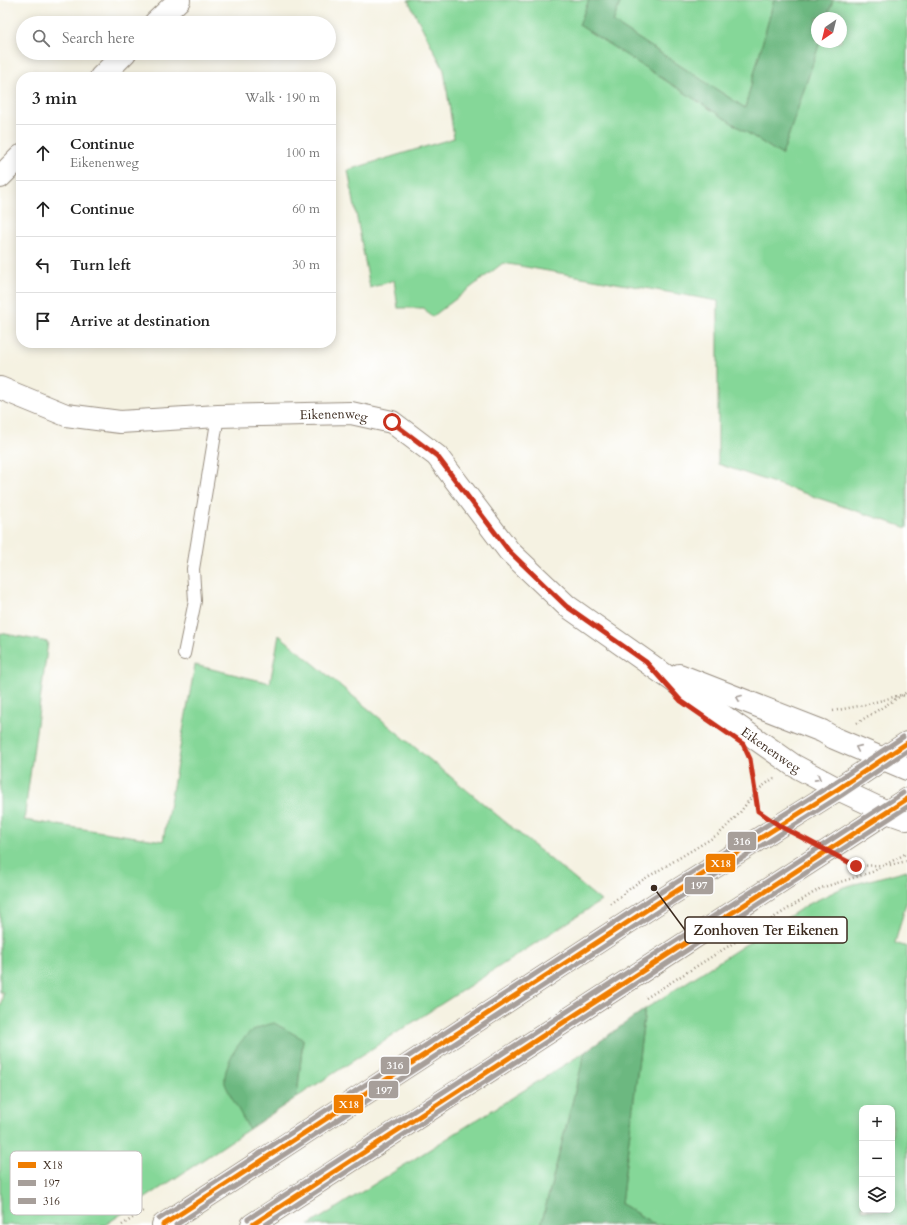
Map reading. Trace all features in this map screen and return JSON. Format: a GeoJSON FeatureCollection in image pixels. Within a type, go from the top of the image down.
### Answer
{"type":"FeatureCollection","features":[{"type":"Feature","properties":{"kind":"main road"},"geometry":{"type":"LineString","coordinates":[[162,16],[179,0]]}},
{"type":"Feature","properties":{"kind":"main road"},"geometry":{"type":"LineString","coordinates":[[106,72],[118,60]]}},
{"type":"Feature","properties":{"kind":"main road"},"geometry":{"type":"LineString","coordinates":[[0,177],[16,161]]}},
{"type":"Feature","properties":{"kind":"main road","name":"Eikenenweg"},"geometry":{"type":"LineString","coordinates":[[0,388],[66,415],[120,422],[218,416],[351,413],[392,422],[437,456],[509,551],[566,606],[793,765],[838,789],[897,816]]}},
{"type":"Feature","properties":{"kind":"main road","name":"Eikenenweg"},"geometry":{"type":"LineString","coordinates":[[646,662],[822,731],[834,738],[907,769]]}},
{"type":"Feature","properties":{"kind":"main road"},"geometry":{"type":"LineString","coordinates":[[163,1225],[658,903],[838,789],[907,742]]}},
{"type":"Feature","properties":{"kind":"main road"},"geometry":{"type":"LineString","coordinates":[[252,1225],[828,850],[897,816],[907,799]]}},
{"type":"Feature","properties":{"kind":"lane"},"geometry":{"type":"LineString","coordinates":[[184,654],[195,601],[193,569],[218,416]]}},
{"type":"Feature","properties":{"kind":"path"},"geometry":{"type":"LineString","coordinates":[[834,738],[907,692]]}},
{"type":"Feature","properties":{"kind":"path"},"geometry":{"type":"LineString","coordinates":[[750,759],[758,811],[780,826]]}},
{"type":"Feature","properties":{"kind":"path"},"geometry":{"type":"LineString","coordinates":[[605,909],[636,884],[719,834],[739,814],[755,792],[793,765]]}},
{"type":"Feature","properties":{"kind":"path"},"geometry":{"type":"LineString","coordinates":[[828,850],[856,866],[886,865],[907,861]]}},
{"type":"Feature","properties":{"kind":"path"},"geometry":{"type":"LineString","coordinates":[[642,1000],[821,888],[872,872],[907,853]]}},
{"type":"Feature","properties":{"kind":"path"},"geometry":{"type":"LineString","coordinates":[[142,1212],[148,1208]]}},
{"type":"Feature","properties":{"kind":"path"},"geometry":{"type":"LineString","coordinates":[[122,1225],[137,1215]]}},
{"type":"Feature","properties":{"kind":"green space"},"geometry":{"type":"Polygon","coordinates":[[[408,0],[589,0],[579,25],[782,155],[818,48],[847,48],[847,12],[829,12],[833,0],[907,0],[907,528],[718,464],[718,301],[503,263],[432,317],[424,308],[398,308],[394,280],[370,288],[348,170],[454,138],[444,70],[408,0]]]}},
{"type":"Feature","properties":{"kind":"green space"},"geometry":{"type":"Polygon","coordinates":[[[589,0],[621,0],[613,22],[745,108],[774,0],[833,0],[829,12],[811,12],[811,48],[818,48],[782,155],[579,25],[589,0]]]}},
{"type":"Feature","properties":{"kind":"green space"},"geometry":{"type":"Polygon","coordinates":[[[621,0],[774,0],[745,108],[613,22],[621,0]]]}},
{"type":"Feature","properties":{"kind":"green space"},"geometry":{"type":"Polygon","coordinates":[[[0,633],[48,642],[24,820],[163,841],[195,665],[270,683],[279,635],[601,901],[297,1097],[303,1039],[225,1083],[249,1129],[142,1200],[142,1151],[10,1151],[10,1215],[120,1215],[105,1225],[0,1225],[0,1006],[3,992],[0,992],[0,633]]]}},
{"type":"Feature","properties":{"kind":"green space"},"geometry":{"type":"Polygon","coordinates":[[[907,870],[907,900],[895,943],[907,947],[907,1225],[656,1225],[621,1204],[645,1009],[807,905],[844,887],[907,870]]]}},
{"type":"Feature","properties":{"kind":"green space"},"geometry":{"type":"Polygon","coordinates":[[[645,1009],[621,1204],[656,1225],[541,1225],[585,1052],[645,1009]]]}},
{"type":"Feature","properties":{"kind":"green space"},"geometry":{"type":"Polygon","coordinates":[[[274,1023],[303,1039],[297,1097],[249,1129],[226,1086],[226,1069],[232,1054],[246,1036],[262,1026],[274,1023]]]}},
{"type":"Feature","properties":{"kind":"green space"},"geometry":{"type":"Polygon","coordinates":[[[585,1052],[541,1225],[309,1225],[585,1052]]]}},
{"type":"Feature","properties":{"kind":"transit line","name":"316"},"geometry":{"type":"LineString","coordinates":[[159,1219],[658,894],[834,783],[903,737]]}},
{"type":"Feature","properties":{"kind":"transit line","name":"X18"},"geometry":{"type":"LineString","coordinates":[[163,1225],[662,900],[838,789],[907,743]]}},
{"type":"Feature","properties":{"kind":"transit line","name":"197"},"geometry":{"type":"LineString","coordinates":[[176,1225],[666,906],[842,795],[907,751]]}},
{"type":"Feature","properties":{"kind":"transit line","name":"316"},"geometry":{"type":"LineString","coordinates":[[248,1219],[903,793]]}},
{"type":"Feature","properties":{"kind":"transit line","name":"X18"},"geometry":{"type":"LineString","coordinates":[[252,1225],[907,799]]}},
{"type":"Feature","properties":{"kind":"transit line","name":"197"},"geometry":{"type":"LineString","coordinates":[[265,1225],[907,807]]}},
{"type":"Feature","properties":{"kind":"place","name":"Zonhoven Ter Eikenen"},"geometry":{"type":"Point","coordinates":[654,888]}},
{"type":"Feature","properties":{"kind":"route"},"geometry":{"type":"LineString","coordinates":[[392,422],[437,456],[509,551],[566,606],[646,662],[681,701],[743,744],[750,759],[758,811],[780,826],[856,866]]}}]}
